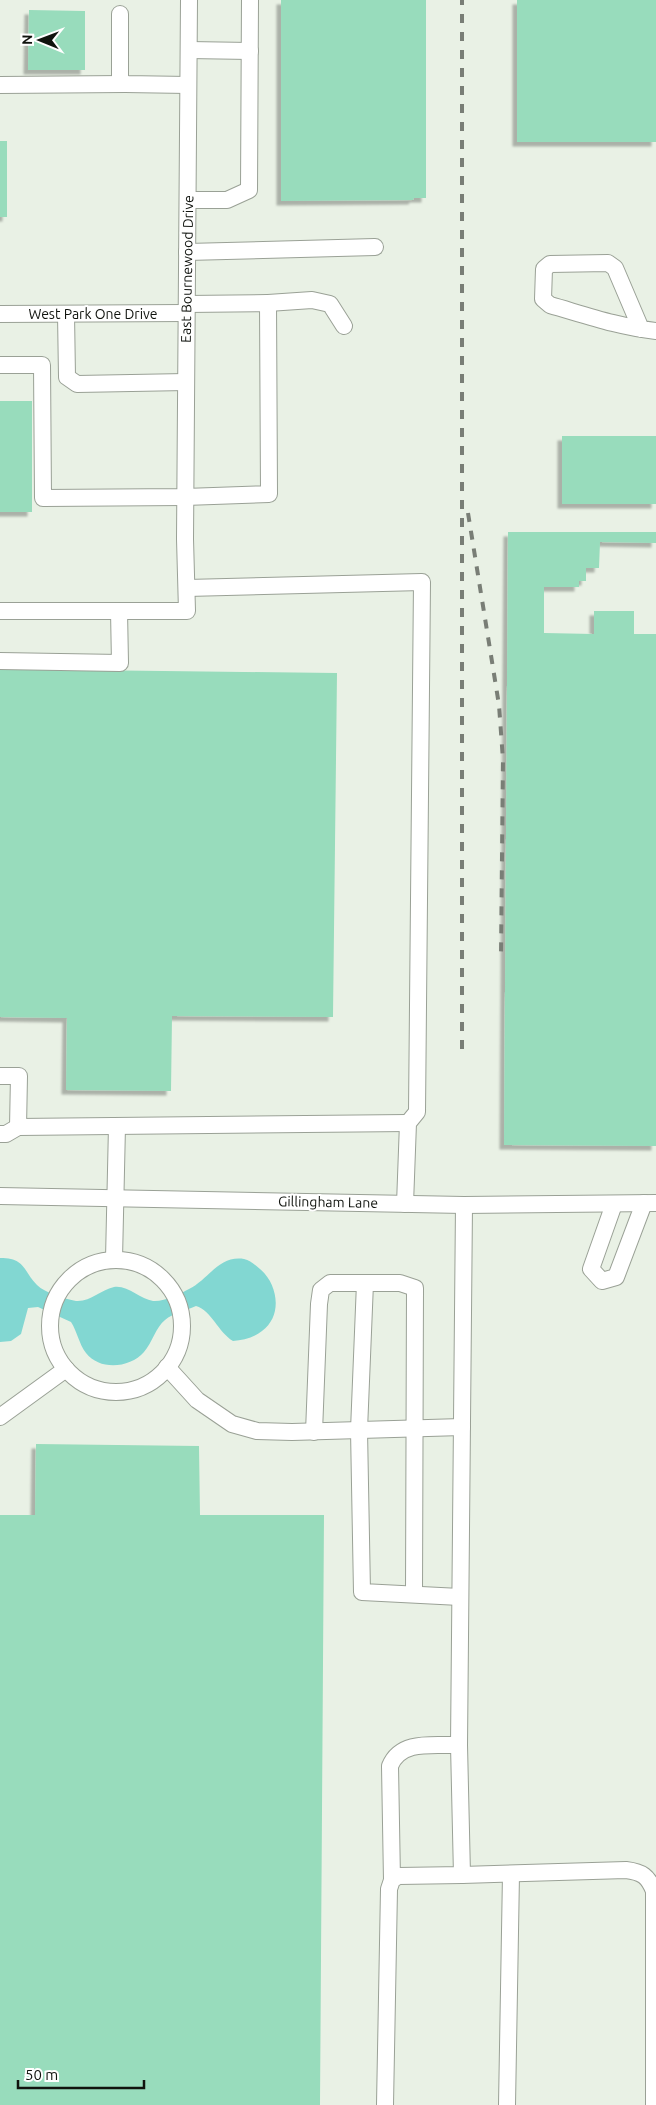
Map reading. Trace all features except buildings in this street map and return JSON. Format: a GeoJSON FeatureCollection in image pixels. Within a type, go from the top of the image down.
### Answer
{"type":"FeatureCollection","features":[{"type":"Feature","properties":{"kind":"street","name":"East Bournewood Drive"},"geometry":{"type":"LineString","coordinates":[[119,611],[187,611],[185,497],[189,0]]}},
{"type":"Feature","properties":{"kind":"street"},"geometry":{"type":"LineString","coordinates":[[188,200],[227,200],[249,190],[250,0]]}},
{"type":"Feature","properties":{"kind":"street"},"geometry":{"type":"LineString","coordinates":[[120,14],[120,79],[125,84]]}},
{"type":"Feature","properties":{"kind":"street"},"geometry":{"type":"LineString","coordinates":[[189,50],[250,51]]}},
{"type":"Feature","properties":{"kind":"street"},"geometry":{"type":"LineString","coordinates":[[0,85],[188,85]]}},
{"type":"Feature","properties":{"kind":"street"},"geometry":{"type":"LineString","coordinates":[[187,252],[375,247]]}},
{"type":"Feature","properties":{"kind":"street"},"geometry":{"type":"LineString","coordinates":[[608,263],[615,268],[649,330],[606,322],[550,305],[543,299],[544,268],[550,264],[608,263]]}},
{"type":"Feature","properties":{"kind":"street","name":"West Park One Drive"},"geometry":{"type":"LineString","coordinates":[[0,314],[66,314],[312,300],[330,304],[344,326]]}},
{"type":"Feature","properties":{"kind":"street"},"geometry":{"type":"LineString","coordinates":[[0,365],[42,365],[43,498],[185,497],[269,494],[268,303]]}},
{"type":"Feature","properties":{"kind":"street"},"geometry":{"type":"LineString","coordinates":[[66,314],[67,377],[77,384],[186,382]]}},
{"type":"Feature","properties":{"kind":"street"},"geometry":{"type":"LineString","coordinates":[[187,588],[422,582],[418,1112],[408,1123],[405,1204]]}},
{"type":"Feature","properties":{"kind":"street"},"geometry":{"type":"LineString","coordinates":[[0,611],[119,611],[120,663],[0,661]]}},
{"type":"Feature","properties":{"kind":"street"},"geometry":{"type":"LineString","coordinates":[[0,1076],[19,1076],[18,1127]]}},
{"type":"Feature","properties":{"kind":"street"},"geometry":{"type":"LineString","coordinates":[[0,1134],[6,1134],[18,1127],[408,1123]]}},
{"type":"Feature","properties":{"kind":"street"},"geometry":{"type":"LineString","coordinates":[[114,1259],[117,1126]]}},
{"type":"Feature","properties":{"kind":"street","name":"Gillingham Lane"},"geometry":{"type":"LineString","coordinates":[[0,1196],[464,1205],[650,1203]]}},
{"type":"Feature","properties":{"kind":"street"},"geometry":{"type":"LineString","coordinates":[[614,1204],[590,1269],[602,1281],[616,1277],[650,1203]]}},
{"type":"Feature","properties":{"kind":"street"},"geometry":{"type":"LineString","coordinates":[[462,1875],[459,1745],[464,1205]]}},
{"type":"Feature","properties":{"kind":"street"},"geometry":{"type":"LineString","coordinates":[[114,1259],[136,1263],[156,1273],[172,1290],[180,1310],[182,1333],[176,1354],[163,1373],[144,1386],[122,1392],[102,1390],[88,1385],[66,1369],[55,1350],[50,1330],[52,1309],[61,1289],[75,1274],[94,1264],[114,1259]]}},
{"type":"Feature","properties":{"kind":"street"},"geometry":{"type":"LineString","coordinates":[[314,1432],[321,1290],[330,1283],[400,1282],[415,1288],[413,1428],[414,1594]]}},
{"type":"Feature","properties":{"kind":"street"},"geometry":{"type":"LineString","coordinates":[[366,1283],[359,1430],[362,1592],[460,1597]]}},
{"type":"Feature","properties":{"kind":"street"},"geometry":{"type":"LineString","coordinates":[[167,1367],[197,1400],[232,1424],[257,1431],[314,1432],[462,1427]]}},
{"type":"Feature","properties":{"kind":"street"},"geometry":{"type":"LineString","coordinates":[[0,1417],[66,1369]]}},
{"type":"Feature","properties":{"kind":"street"},"geometry":{"type":"LineString","coordinates":[[385,2105],[389,1898],[392,1880],[390,1766],[400,1751],[411,1747],[459,1745]]}},
{"type":"Feature","properties":{"kind":"street"},"geometry":{"type":"LineString","coordinates":[[392,1880],[398,1876],[626,1870],[638,1871],[648,1878],[654,1891],[654,2105]]}},
{"type":"Feature","properties":{"kind":"street"},"geometry":{"type":"LineString","coordinates":[[507,2105],[511,1874]]}},
{"type":"Feature","properties":{"kind":"water"},"geometry":{"type":"Polygon","coordinates":[[[0,1258],[15,1260],[23,1266],[32,1280],[45,1291],[76,1301],[86,1300],[114,1287],[124,1288],[148,1300],[162,1300],[196,1285],[221,1264],[235,1259],[244,1259],[260,1269],[271,1283],[276,1300],[275,1309],[269,1325],[262,1331],[248,1338],[233,1341],[206,1312],[196,1306],[165,1320],[147,1348],[138,1357],[123,1364],[107,1365],[92,1359],[86,1353],[71,1322],[38,1307],[28,1308],[21,1334],[11,1341],[0,1342],[0,1258]]]}},
{"type":"Feature","properties":{"kind":"railway"},"geometry":{"type":"LineString","coordinates":[[462,0],[462,1049]]}},
{"type":"Feature","properties":{"kind":"railway"},"geometry":{"type":"LineString","coordinates":[[468,513],[499,705],[503,760],[501,956]]}}]}
